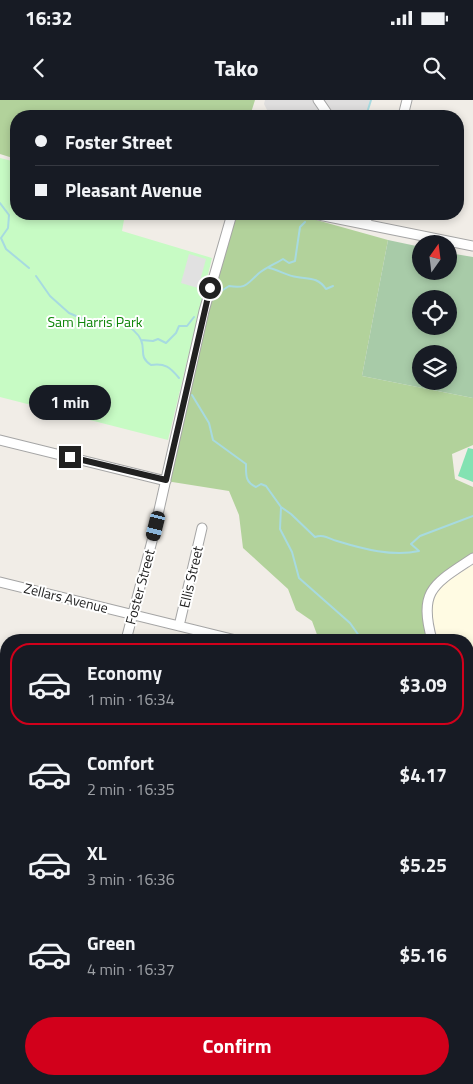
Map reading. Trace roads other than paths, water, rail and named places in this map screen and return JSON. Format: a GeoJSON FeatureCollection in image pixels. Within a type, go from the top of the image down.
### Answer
{"type":"FeatureCollection","features":[{"type":"Feature","properties":{"kind":"street","name":"Foster Street"},"geometry":{"type":"LineString","coordinates":[[128,634],[166,480],[204,311],[230,220]]}},
{"type":"Feature","properties":{"kind":"street"},"geometry":{"type":"LineString","coordinates":[[345,220],[473,246]]}},
{"type":"Feature","properties":{"kind":"street"},"geometry":{"type":"LineString","coordinates":[[366,224],[367,220]]}},
{"type":"Feature","properties":{"kind":"street"},"geometry":{"type":"LineString","coordinates":[[0,440],[166,480]]}},
{"type":"Feature","properties":{"kind":"street","name":"Ellis Street"},"geometry":{"type":"LineString","coordinates":[[179,626],[202,528]]}},
{"type":"Feature","properties":{"kind":"street"},"geometry":{"type":"LineString","coordinates":[[431,634],[426,610],[432,590],[447,575],[473,558]]}},
{"type":"Feature","properties":{"kind":"street","name":"Zellars Avenue"},"geometry":{"type":"LineString","coordinates":[[0,582],[212,634]]}},
{"type":"Feature","properties":{"kind":"waterway"},"geometry":{"type":"LineString","coordinates":[[368,110],[371,100]]}},
{"type":"Feature","properties":{"kind":"waterway"},"geometry":{"type":"LineString","coordinates":[[0,203],[9,215],[8,228],[1,238],[6,249],[29,268]]}},
{"type":"Feature","properties":{"kind":"waterway"},"geometry":{"type":"LineString","coordinates":[[215,295],[229,286],[239,287],[246,285],[261,272],[283,259],[289,263],[295,261],[300,227],[305,222]]}},
{"type":"Feature","properties":{"kind":"waterway"},"geometry":{"type":"LineString","coordinates":[[269,268],[293,276],[316,280],[326,289],[333,286]]}},
{"type":"Feature","properties":{"kind":"waterway"},"geometry":{"type":"LineString","coordinates":[[36,276],[50,296],[69,313],[102,327],[112,326],[120,321],[129,327],[140,337],[143,356],[147,362],[151,365],[167,367],[179,378]]}},
{"type":"Feature","properties":{"kind":"waterway"},"geometry":{"type":"LineString","coordinates":[[141,340],[153,341],[158,339],[166,343],[176,333],[179,326],[187,326],[194,317]]}},
{"type":"Feature","properties":{"kind":"waterway"},"geometry":{"type":"LineString","coordinates":[[192,395],[209,423],[213,440],[246,464],[246,475],[250,483],[256,487],[261,484],[266,486],[281,507],[315,537],[324,536],[357,547],[388,553],[409,553],[419,551],[411,544],[420,536],[473,516]]}},
{"type":"Feature","properties":{"kind":"waterway"},"geometry":{"type":"LineString","coordinates":[[281,507],[280,529],[292,552],[299,578],[350,623],[358,634]]}},
{"type":"Feature","properties":{"kind":"park label","name":"Sam Harris Park"},"geometry":{"type":"Point","coordinates":[95,322]}}]}
